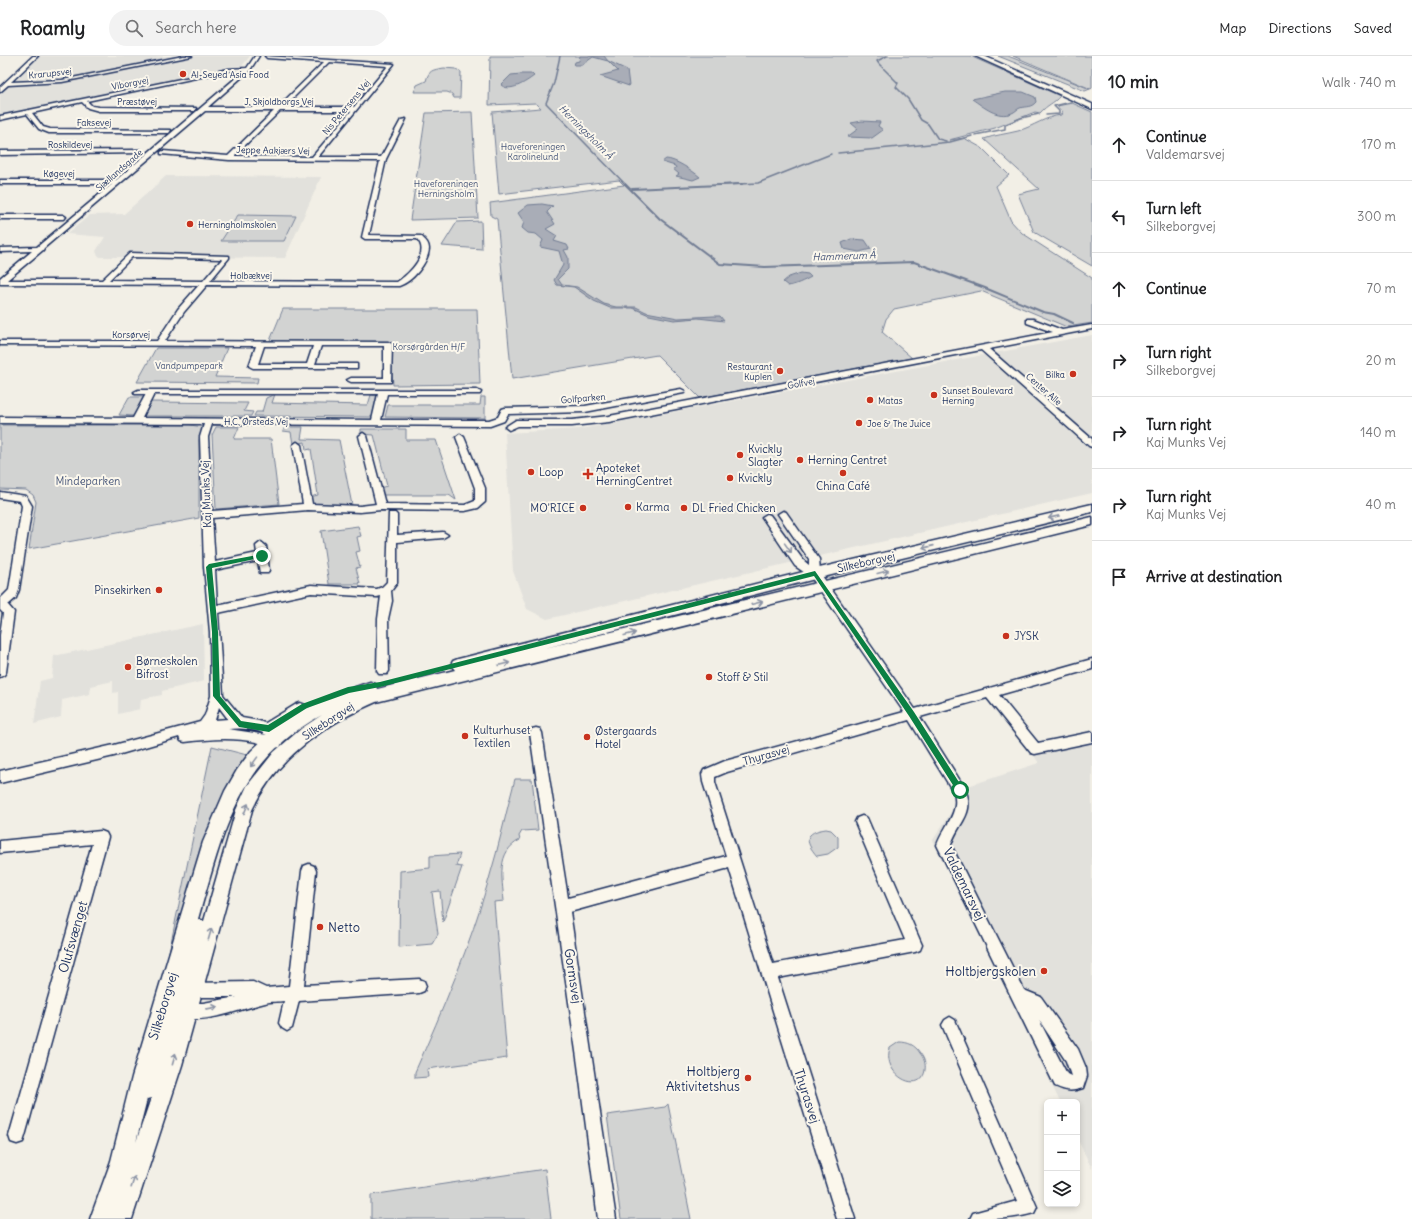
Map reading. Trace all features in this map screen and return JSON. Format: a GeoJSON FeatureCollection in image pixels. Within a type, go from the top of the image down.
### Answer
{"type":"FeatureCollection","features":[{"type":"Feature","properties":{"kind":"highway"},"geometry":{"type":"LineString","coordinates":[[978,56],[1092,107]]}},
{"type":"Feature","properties":{"kind":"highway"},"geometry":{"type":"LineString","coordinates":[[987,56],[1092,103]]}},
{"type":"Feature","properties":{"kind":"main road","name":"Silkeborgvej"},"geometry":{"type":"LineString","coordinates":[[120,1162],[133,1107],[217,829],[238,782],[257,756],[299,720],[319,708],[382,678],[1092,508]]}},
{"type":"Feature","properties":{"kind":"main road","name":"Silkeborgvej"},"geometry":{"type":"LineString","coordinates":[[101,1219],[120,1162],[181,1010],[244,810],[277,738],[320,723],[348,706],[373,696],[1092,522]]}},
{"type":"Feature","properties":{"kind":"main road","name":"Silkeborgvej"},"geometry":{"type":"LineString","coordinates":[[187,990],[218,849],[217,829]]}},
{"type":"Feature","properties":{"kind":"main road","name":"Silkeborgvej"},"geometry":{"type":"LineString","coordinates":[[121,1219],[172,1066],[181,1010]]}},
{"type":"Feature","properties":{"kind":"street"},"geometry":{"type":"LineString","coordinates":[[0,90],[36,56]]}},
{"type":"Feature","properties":{"kind":"street","name":"Krarupsvej"},"geometry":{"type":"LineString","coordinates":[[6,84],[52,83],[190,56]]}},
{"type":"Feature","properties":{"kind":"street"},"geometry":{"type":"LineString","coordinates":[[248,69],[257,56]]}},
{"type":"Feature","properties":{"kind":"street"},"geometry":{"type":"LineString","coordinates":[[267,57],[328,61]]}},
{"type":"Feature","properties":{"kind":"street"},"geometry":{"type":"LineString","coordinates":[[143,60],[148,65]]}},
{"type":"Feature","properties":{"kind":"street"},"geometry":{"type":"LineString","coordinates":[[229,158],[328,61]]}},
{"type":"Feature","properties":{"kind":"street","name":"Nis Petersens Vej"},"geometry":{"type":"LineString","coordinates":[[313,159],[392,65],[328,61]]}},
{"type":"Feature","properties":{"kind":"street","name":"Viborgvej"},"geometry":{"type":"LineString","coordinates":[[0,118],[229,70],[248,69]]}},
{"type":"Feature","properties":{"kind":"street","name":"Sjællandsgade"},"geometry":{"type":"LineString","coordinates":[[0,282],[41,249],[204,109],[248,69]]}},
{"type":"Feature","properties":{"kind":"street","name":"Præstøvej"},"geometry":{"type":"LineString","coordinates":[[84,100],[90,107],[99,109],[194,109]]}},
{"type":"Feature","properties":{"kind":"street","name":"J. Skjoldborgs Vej"},"geometry":{"type":"LineString","coordinates":[[204,109],[354,109]]}},
{"type":"Feature","properties":{"kind":"street","name":"Faksevej"},"geometry":{"type":"LineString","coordinates":[[28,112],[41,128],[49,131],[169,131]]}},
{"type":"Feature","properties":{"kind":"street"},"geometry":{"type":"LineString","coordinates":[[384,158],[404,120]]}},
{"type":"Feature","properties":{"kind":"street","name":"Roskildevej"},"geometry":{"type":"LineString","coordinates":[[0,153],[141,152]]}},
{"type":"Feature","properties":{"kind":"street","name":"Jeppe Aakjærs Vej"},"geometry":{"type":"LineString","coordinates":[[163,153],[229,158],[384,158]]}},
{"type":"Feature","properties":{"kind":"street","name":"Holbækvej"},"geometry":{"type":"LineString","coordinates":[[0,282],[399,284],[424,258],[426,248],[422,239],[419,237],[365,237],[384,158]]}},
{"type":"Feature","properties":{"kind":"street","name":"Køgevej"},"geometry":{"type":"LineString","coordinates":[[0,182],[118,182]]}},
{"type":"Feature","properties":{"kind":"street"},"geometry":{"type":"LineString","coordinates":[[0,217],[63,217]]}},
{"type":"Feature","properties":{"kind":"street"},"geometry":{"type":"LineString","coordinates":[[0,250],[41,249]]}},
{"type":"Feature","properties":{"kind":"street","name":"Holbækvej"},"geometry":{"type":"LineString","coordinates":[[103,283],[130,255],[227,257],[204,284]]}},
{"type":"Feature","properties":{"kind":"street"},"geometry":{"type":"LineString","coordinates":[[160,344],[181,311],[204,284]]}},
{"type":"Feature","properties":{"kind":"street"},"geometry":{"type":"LineString","coordinates":[[1030,321],[1062,333]]}},
{"type":"Feature","properties":{"kind":"street","name":"Golfvej"},"geometry":{"type":"LineString","coordinates":[[509,427],[516,424],[609,419],[1092,327]]}},
{"type":"Feature","properties":{"kind":"street","name":"Korsørvej"},"geometry":{"type":"LineString","coordinates":[[0,343],[388,344],[388,380],[351,380]]}},
{"type":"Feature","properties":{"kind":"street"},"geometry":{"type":"LineString","coordinates":[[261,344],[253,366],[354,366]]}},
{"type":"Feature","properties":{"kind":"street"},"geometry":{"type":"LineString","coordinates":[[310,366],[318,344]]}},
{"type":"Feature","properties":{"kind":"street","name":"Center Alle"},"geometry":{"type":"LineString","coordinates":[[982,348],[1092,444]]}},
{"type":"Feature","properties":{"kind":"street","name":"Golfparken"},"geometry":{"type":"LineString","coordinates":[[490,423],[501,419],[505,411],[585,409],[681,391]]}},
{"type":"Feature","properties":{"kind":"street"},"geometry":{"type":"LineString","coordinates":[[138,392],[477,392]]}},
{"type":"Feature","properties":{"kind":"street"},"geometry":{"type":"LineString","coordinates":[[136,421],[152,392]]}},
{"type":"Feature","properties":{"kind":"street"},"geometry":{"type":"LineString","coordinates":[[376,422],[383,392]]}},
{"type":"Feature","properties":{"kind":"street","name":"H.C. Ørsteds Vej"},"geometry":{"type":"LineString","coordinates":[[0,420],[490,423]]}},
{"type":"Feature","properties":{"kind":"street","name":"Kaj Munks Vej"},"geometry":{"type":"LineString","coordinates":[[204,726],[210,717],[217,696],[215,632],[212,610],[206,515],[207,489],[204,437],[209,421]]}},
{"type":"Feature","properties":{"kind":"street"},"geometry":{"type":"LineString","coordinates":[[363,436],[381,507]]}},
{"type":"Feature","properties":{"kind":"street"},"geometry":{"type":"LineString","coordinates":[[206,515],[308,507],[360,510],[381,507],[465,508],[475,506],[480,502],[480,488],[460,437]]}},
{"type":"Feature","properties":{"kind":"street"},"geometry":{"type":"LineString","coordinates":[[297,446],[308,507]]}},
{"type":"Feature","properties":{"kind":"street"},"geometry":{"type":"LineString","coordinates":[[0,495],[23,498],[27,506],[14,590],[12,595],[1,604],[9,612],[0,672]]}},
{"type":"Feature","properties":{"kind":"street"},"geometry":{"type":"LineString","coordinates":[[783,514],[814,559],[815,574]]}},
{"type":"Feature","properties":{"kind":"street"},"geometry":{"type":"LineString","coordinates":[[212,610],[311,590],[376,593],[386,590],[392,583],[392,515]]}},
{"type":"Feature","properties":{"kind":"street"},"geometry":{"type":"LineString","coordinates":[[767,517],[799,563],[815,574]]}},
{"type":"Feature","properties":{"kind":"street"},"geometry":{"type":"LineString","coordinates":[[393,539],[443,535]]}},
{"type":"Feature","properties":{"kind":"street"},"geometry":{"type":"LineString","coordinates":[[209,567],[262,551],[264,570]]}},
{"type":"Feature","properties":{"kind":"street","name":"Valdemarsvej"},"geometry":{"type":"LineString","coordinates":[[815,574],[912,714],[951,774],[964,799],[964,807],[946,836],[944,845],[1018,995],[1060,1080],[1069,1084],[1077,1082],[1079,1076],[1078,1068],[1072,1055],[1036,1002],[1018,995]]}},
{"type":"Feature","properties":{"kind":"street"},"geometry":{"type":"LineString","coordinates":[[382,678],[383,619],[387,601],[386,590]]}},
{"type":"Feature","properties":{"kind":"street"},"geometry":{"type":"LineString","coordinates":[[912,714],[1092,664]]}},
{"type":"Feature","properties":{"kind":"street"},"geometry":{"type":"LineString","coordinates":[[990,693],[1035,749],[1092,738]]}},
{"type":"Feature","properties":{"kind":"street"},"geometry":{"type":"LineString","coordinates":[[217,696],[239,724]]}},
{"type":"Feature","properties":{"kind":"street","name":"Thyrasvej"},"geometry":{"type":"LineString","coordinates":[[846,1219],[732,861],[708,774],[725,767],[912,714]]}},
{"type":"Feature","properties":{"kind":"street"},"geometry":{"type":"LineString","coordinates":[[0,777],[152,741],[204,726],[239,724],[277,738]]}},
{"type":"Feature","properties":{"kind":"street","name":"Gormsvej"},"geometry":{"type":"LineString","coordinates":[[536,733],[607,1219]]}},
{"type":"Feature","properties":{"kind":"street"},"geometry":{"type":"LineString","coordinates":[[152,741],[217,734],[277,738]]}},
{"type":"Feature","properties":{"kind":"street"},"geometry":{"type":"LineString","coordinates":[[768,972],[915,945],[862,822]]}},
{"type":"Feature","properties":{"kind":"street","name":"Olufsvænget"},"geometry":{"type":"LineString","coordinates":[[0,848],[101,837],[17,1136]]}},
{"type":"Feature","properties":{"kind":"street"},"geometry":{"type":"LineString","coordinates":[[562,908],[732,861]]}},
{"type":"Feature","properties":{"kind":"street"},"geometry":{"type":"LineString","coordinates":[[287,1023],[294,993],[310,871]]}},
{"type":"Feature","properties":{"kind":"street"},"geometry":{"type":"LineString","coordinates":[[181,1010],[199,1010],[253,1000],[266,995],[419,986]]}},
{"type":"Feature","properties":{"kind":"street"},"geometry":{"type":"LineString","coordinates":[[187,990],[253,989],[266,995]]}},
{"type":"Feature","properties":{"kind":"street"},"geometry":{"type":"LineString","coordinates":[[950,1025],[1028,1207],[979,1219]]}},
{"type":"Feature","properties":{"kind":"shaded area"},"geometry":{"type":"Polygon","coordinates":[[[38,56],[250,56],[242,66],[0,115],[0,94],[38,56]]]}},
{"type":"Feature","properties":{"kind":"shaded area"},"geometry":{"type":"Polygon","coordinates":[[[580,56],[604,56],[608,61],[593,57],[582,65],[574,65],[575,62],[579,61],[580,56]]]}},
{"type":"Feature","properties":{"kind":"shaded area"},"geometry":{"type":"Polygon","coordinates":[[[608,61],[627,70],[629,86],[600,76],[618,71],[608,61]]]}},
{"type":"Feature","properties":{"kind":"shaded area"},"geometry":{"type":"Polygon","coordinates":[[[532,74],[534,76],[518,86],[509,88],[501,85],[511,75],[532,74]]]}},
{"type":"Feature","properties":{"kind":"shaded area"},"geometry":{"type":"Polygon","coordinates":[[[1005,92],[1023,92],[1035,97],[1036,102],[1032,105],[1020,108],[1012,113],[1001,114],[986,109],[972,99],[1005,92]]]}},
{"type":"Feature","properties":{"kind":"shaded area"},"geometry":{"type":"Polygon","coordinates":[[[862,121],[880,122],[878,126],[883,130],[872,138],[847,137],[858,129],[851,123],[862,121]]]}},
{"type":"Feature","properties":{"kind":"shaded area"},"geometry":{"type":"Polygon","coordinates":[[[666,159],[679,163],[700,177],[693,180],[676,176],[679,174],[673,169],[676,168],[675,166],[662,162],[666,159]]]}},
{"type":"Feature","properties":{"kind":"shaded area","name":"Herningholmskolen"},"geometry":{"type":"Polygon","coordinates":[[[166,176],[321,177],[285,258],[100,257],[96,251],[105,237],[67,234],[90,215],[124,214],[166,176]]]}},
{"type":"Feature","properties":{"kind":"shaded area"},"geometry":{"type":"Polygon","coordinates":[[[542,204],[553,206],[547,212],[555,224],[546,229],[557,236],[554,241],[567,245],[569,249],[564,250],[568,257],[568,269],[558,279],[562,285],[577,287],[604,304],[616,307],[636,307],[646,312],[678,318],[720,316],[724,321],[698,318],[674,320],[649,315],[633,308],[610,308],[594,301],[574,287],[557,285],[554,280],[563,265],[559,251],[540,247],[543,240],[536,234],[528,233],[522,228],[524,222],[518,213],[528,205],[542,204]]]}},
{"type":"Feature","properties":{"kind":"shaded area"},"geometry":{"type":"Polygon","coordinates":[[[851,239],[865,240],[871,249],[859,252],[844,249],[842,243],[851,239]]]}},
{"type":"Feature","properties":{"kind":"shaded area"},"geometry":{"type":"Polygon","coordinates":[[[801,273],[808,274],[811,277],[794,285],[788,286],[783,282],[789,277],[801,273]]]}},
{"type":"Feature","properties":{"kind":"shaded area"},"geometry":{"type":"Polygon","coordinates":[[[1092,335],[1092,493],[547,619],[527,609],[513,571],[505,433],[580,429],[1092,335]]]}},
{"type":"Feature","properties":{"kind":"shaded area","name":"Børneskolen Bifrost"},"geometry":{"type":"Polygon","coordinates":[[[203,624],[204,681],[162,691],[162,695],[141,699],[140,709],[118,714],[118,692],[113,693],[113,681],[91,686],[90,694],[62,700],[61,717],[34,724],[40,681],[52,678],[54,656],[203,624]]]}},
{"type":"Feature","properties":{"kind":"shaded area","name":"Holtbjergskolen"},"geometry":{"type":"Polygon","coordinates":[[[1092,733],[1092,1169],[1080,1144],[1080,1099],[1059,1099],[933,840],[968,786],[1039,763],[1030,750],[1092,733]]]}},
{"type":"Feature","properties":{"kind":"green space","name":"Haveforeningen Karolinelund"},"geometry":{"type":"Polygon","coordinates":[[[490,56],[970,56],[1060,96],[1040,113],[1035,112],[995,128],[949,140],[964,138],[982,148],[1009,175],[996,186],[1011,221],[1022,233],[1092,278],[1092,323],[1067,327],[981,291],[894,309],[886,319],[882,332],[912,358],[700,398],[657,355],[512,379],[497,219],[491,216],[490,203],[624,185],[619,180],[499,194],[492,112],[541,108],[536,103],[489,105],[490,56]]]}},
{"type":"Feature","properties":{"kind":"green space"},"geometry":{"type":"Polygon","coordinates":[[[998,56],[1008,56],[1090,89],[1085,91],[998,56]]]}},
{"type":"Feature","properties":{"kind":"green space"},"geometry":{"type":"Polygon","coordinates":[[[1013,56],[1092,56],[1092,88],[1091,89],[1013,56]]]}},
{"type":"Feature","properties":{"kind":"green space"},"geometry":{"type":"Polygon","coordinates":[[[444,68],[456,69],[461,72],[460,98],[454,98],[452,94],[447,92],[414,92],[417,85],[426,81],[428,75],[432,71],[444,68]]]}},
{"type":"Feature","properties":{"kind":"green space"},"geometry":{"type":"Polygon","coordinates":[[[1072,103],[1092,112],[1092,266],[1034,232],[1018,194],[1039,189],[984,139],[1018,131],[1061,115],[1062,112],[1057,106],[1072,103]]]}},
{"type":"Feature","properties":{"kind":"green space","name":"Haveforeningen Herningsholm"},"geometry":{"type":"Polygon","coordinates":[[[472,112],[478,218],[410,220],[426,113],[472,112]]]}},
{"type":"Feature","properties":{"kind":"green space"},"geometry":{"type":"Polygon","coordinates":[[[238,215],[296,216],[284,241],[221,241],[238,215]]]}},
{"type":"Feature","properties":{"kind":"green space"},"geometry":{"type":"Polygon","coordinates":[[[481,221],[482,249],[442,246],[457,222],[481,221]]]}},
{"type":"Feature","properties":{"kind":"green space","name":"Korsørgården H/F"},"geometry":{"type":"Polygon","coordinates":[[[283,309],[477,309],[480,384],[393,385],[390,343],[269,343],[283,309]]]}},
{"type":"Feature","properties":{"kind":"green space","name":"Vandpumpepark"},"geometry":{"type":"Polygon","coordinates":[[[156,348],[227,348],[215,377],[258,378],[257,383],[137,382],[156,348]]]}},
{"type":"Feature","properties":{"kind":"green space"},"geometry":{"type":"Polygon","coordinates":[[[275,394],[272,403],[368,405],[371,395],[377,396],[372,417],[254,416],[256,412],[262,412],[266,398],[275,394]]]}},
{"type":"Feature","properties":{"kind":"green space"},"geometry":{"type":"Polygon","coordinates":[[[129,397],[145,397],[134,416],[119,415],[129,397]]]}},
{"type":"Feature","properties":{"kind":"green space"},"geometry":{"type":"Polygon","coordinates":[[[481,397],[485,397],[485,418],[385,417],[388,405],[480,405],[481,397]]]}},
{"type":"Feature","properties":{"kind":"green space"},"geometry":{"type":"Polygon","coordinates":[[[151,402],[248,403],[244,411],[253,412],[251,416],[144,416],[151,402]]]}},
{"type":"Feature","properties":{"kind":"green space","name":"Mindeparken"},"geometry":{"type":"Polygon","coordinates":[[[0,425],[190,425],[203,427],[199,440],[199,518],[29,549],[36,502],[33,495],[26,490],[0,489],[0,425]]]}},
{"type":"Feature","properties":{"kind":"green space"},"geometry":{"type":"Polygon","coordinates":[[[216,427],[239,427],[234,439],[271,439],[279,504],[216,509],[212,435],[216,427]]]}},
{"type":"Feature","properties":{"kind":"green space"},"geometry":{"type":"Polygon","coordinates":[[[285,427],[303,427],[301,439],[339,440],[352,505],[312,504],[310,497],[318,495],[311,449],[306,450],[305,442],[293,444],[291,432],[283,431],[285,427]]]}},
{"type":"Feature","properties":{"kind":"green space"},"geometry":{"type":"Polygon","coordinates":[[[361,429],[406,429],[406,440],[436,440],[456,500],[449,495],[381,495],[379,488],[387,486],[374,435],[361,434],[361,429]]]}},
{"type":"Feature","properties":{"kind":"green space"},"geometry":{"type":"Polygon","coordinates":[[[358,526],[361,536],[357,537],[360,551],[356,552],[360,567],[356,568],[360,584],[329,584],[321,531],[358,526]]]}},
{"type":"Feature","properties":{"kind":"green space"},"geometry":{"type":"Polygon","coordinates":[[[212,746],[247,755],[219,806],[159,1000],[212,746]]]}},
{"type":"Feature","properties":{"kind":"green space"},"geometry":{"type":"Polygon","coordinates":[[[515,779],[532,779],[538,830],[522,831],[519,836],[520,840],[512,845],[507,851],[502,866],[504,901],[494,902],[507,1058],[427,1069],[428,1077],[415,1078],[415,1072],[446,1001],[482,904],[515,779]]]}},
{"type":"Feature","properties":{"kind":"green space"},"geometry":{"type":"Polygon","coordinates":[[[826,829],[831,830],[838,837],[838,847],[828,854],[817,856],[808,842],[808,838],[813,832],[826,829]]]}},
{"type":"Feature","properties":{"kind":"green space"},"geometry":{"type":"Polygon","coordinates":[[[460,854],[456,866],[462,867],[443,922],[440,891],[432,892],[438,934],[432,944],[399,947],[400,871],[430,868],[430,856],[460,854]]]}},
{"type":"Feature","properties":{"kind":"green space"},"geometry":{"type":"Polygon","coordinates":[[[899,1042],[908,1043],[914,1046],[924,1059],[925,1070],[922,1078],[917,1081],[910,1082],[903,1079],[896,1074],[891,1066],[889,1058],[890,1048],[899,1042]]]}},
{"type":"Feature","properties":{"kind":"green space"},"geometry":{"type":"Polygon","coordinates":[[[668,1104],[691,1219],[621,1219],[607,1115],[665,1107],[668,1104]]]}},
{"type":"Feature","properties":{"kind":"green space"},"geometry":{"type":"Polygon","coordinates":[[[545,1169],[551,1219],[371,1219],[371,1195],[545,1169]]]}},
{"type":"Feature","properties":{"kind":"waterway","name":"Herningsholm Å"},"geometry":{"type":"LineString","coordinates":[[560,56],[554,83],[546,103],[626,185]]}},
{"type":"Feature","properties":{"kind":"waterway"},"geometry":{"type":"LineString","coordinates":[[887,56],[877,61],[898,83],[896,87],[908,99],[921,120],[928,124],[938,139],[946,141]]}},
{"type":"Feature","properties":{"kind":"waterway"},"geometry":{"type":"LineString","coordinates":[[1046,115],[1059,114],[1059,111],[1054,106],[1071,102]]}},
{"type":"Feature","properties":{"kind":"waterway"},"geometry":{"type":"LineString","coordinates":[[975,135],[1005,129],[1005,125],[1021,118],[1039,114]]}},
{"type":"Feature","properties":{"kind":"waterway"},"geometry":{"type":"LineString","coordinates":[[838,153],[950,142],[972,136]]}},
{"type":"Feature","properties":{"kind":"waterway"},"geometry":{"type":"LineString","coordinates":[[726,185],[758,183],[831,154]]}},
{"type":"Feature","properties":{"kind":"waterway"},"geometry":{"type":"LineString","coordinates":[[726,185],[742,184]]}},
{"type":"Feature","properties":{"kind":"waterway","name":"Hammerum Å"},"geometry":{"type":"LineString","coordinates":[[626,185],[660,219],[720,264],[765,267],[914,262],[985,288],[1043,312],[1054,314],[1073,323]]}},
{"type":"Feature","properties":{"kind":"waterway"},"geometry":{"type":"LineString","coordinates":[[721,185],[726,185]]}},
{"type":"Feature","properties":{"kind":"waterway"},"geometry":{"type":"LineString","coordinates":[[632,189],[726,185]]}},
{"type":"Feature","properties":{"kind":"place","name":"Al-Seyed Asia Food"},"geometry":{"type":"Point","coordinates":[183,74]}},
{"type":"Feature","properties":{"kind":"place","name":"Herningholmskolen"},"geometry":{"type":"Point","coordinates":[190,224]}},
{"type":"Feature","properties":{"kind":"place","name":"Restaurant Kuplen"},"geometry":{"type":"Point","coordinates":[780,371]}},
{"type":"Feature","properties":{"kind":"place","name":"Bilka"},"geometry":{"type":"Point","coordinates":[1073,374]}},
{"type":"Feature","properties":{"kind":"place","name":"Sunset Boulevard Herning"},"geometry":{"type":"Point","coordinates":[934,395]}},
{"type":"Feature","properties":{"kind":"place","name":"Matas"},"geometry":{"type":"Point","coordinates":[870,400]}},
{"type":"Feature","properties":{"kind":"place","name":"Joe & The Juice"},"geometry":{"type":"Point","coordinates":[859,423]}},
{"type":"Feature","properties":{"kind":"place","name":"Kvickly Slagter"},"geometry":{"type":"Point","coordinates":[740,455]}},
{"type":"Feature","properties":{"kind":"place","name":"Herning Centret"},"geometry":{"type":"Point","coordinates":[800,460]}},
{"type":"Feature","properties":{"kind":"place","name":"Loop"},"geometry":{"type":"Point","coordinates":[531,472]}},
{"type":"Feature","properties":{"kind":"place","name":"China Café"},"geometry":{"type":"Point","coordinates":[843,473]}},
{"type":"Feature","properties":{"kind":"place","name":"Apoteket HerningCentret"},"geometry":{"type":"Point","coordinates":[588,474]}},
{"type":"Feature","properties":{"kind":"place","name":"Kvickly"},"geometry":{"type":"Point","coordinates":[730,478]}},
{"type":"Feature","properties":{"kind":"place","name":"Karma"},"geometry":{"type":"Point","coordinates":[628,507]}},
{"type":"Feature","properties":{"kind":"place","name":"MO'RICE"},"geometry":{"type":"Point","coordinates":[583,508]}},
{"type":"Feature","properties":{"kind":"place","name":"DL Fried Chicken"},"geometry":{"type":"Point","coordinates":[684,508]}},
{"type":"Feature","properties":{"kind":"place","name":"Pinsekirken"},"geometry":{"type":"Point","coordinates":[159,590]}},
{"type":"Feature","properties":{"kind":"place","name":"JYSK"},"geometry":{"type":"Point","coordinates":[1006,636]}},
{"type":"Feature","properties":{"kind":"place","name":"Børneskolen Bifrost"},"geometry":{"type":"Point","coordinates":[128,667]}},
{"type":"Feature","properties":{"kind":"place","name":"Stoff & Stil"},"geometry":{"type":"Point","coordinates":[709,677]}},
{"type":"Feature","properties":{"kind":"place","name":"Kulturhuset Textilen"},"geometry":{"type":"Point","coordinates":[465,736]}},
{"type":"Feature","properties":{"kind":"place","name":"Østergaards Hotel"},"geometry":{"type":"Point","coordinates":[587,737]}},
{"type":"Feature","properties":{"kind":"place","name":"Netto"},"geometry":{"type":"Point","coordinates":[320,927]}},
{"type":"Feature","properties":{"kind":"place","name":"Holtbjergskolen"},"geometry":{"type":"Point","coordinates":[1044,971]}},
{"type":"Feature","properties":{"kind":"place","name":"Holtbjerg Aktivitetshus"},"geometry":{"type":"Point","coordinates":[748,1078]}},
{"type":"Feature","properties":{"kind":"route"},"geometry":{"type":"LineString","coordinates":[[262,556],[209,567],[215,632],[217,696],[229,714],[239,724],[269,728],[304,706],[348,690],[380,685],[815,574],[912,714],[960,790]]}}]}
